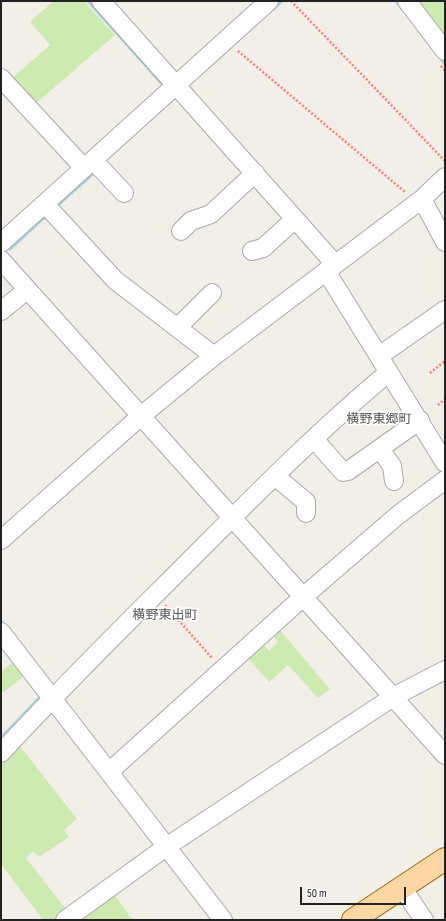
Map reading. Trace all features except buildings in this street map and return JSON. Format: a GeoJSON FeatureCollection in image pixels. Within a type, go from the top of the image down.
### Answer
{"type":"FeatureCollection","features":[{"type":"Feature","properties":{"kind":"main road"},"geometry":{"type":"LineString","coordinates":[[353,920],[445,859]]}},
{"type":"Feature","properties":{"kind":"street"},"geometry":{"type":"LineString","coordinates":[[101,1],[295,219],[331,267],[379,356],[420,420],[445,463]]}},
{"type":"Feature","properties":{"kind":"street"},"geometry":{"type":"LineString","coordinates":[[1,243],[269,1]]}},
{"type":"Feature","properties":{"kind":"street"},"geometry":{"type":"LineString","coordinates":[[407,1],[445,51]]}},
{"type":"Feature","properties":{"kind":"street"},"geometry":{"type":"LineString","coordinates":[[1,78],[88,164],[124,194]]}},
{"type":"Feature","properties":{"kind":"street"},"geometry":{"type":"LineString","coordinates":[[181,231],[190,221],[211,214],[255,173]]}},
{"type":"Feature","properties":{"kind":"street"},"geometry":{"type":"LineString","coordinates":[[1,540],[141,416],[214,356],[420,201],[445,177]]}},
{"type":"Feature","properties":{"kind":"street"},"geometry":{"type":"LineString","coordinates":[[420,201],[445,242]]}},
{"type":"Feature","properties":{"kind":"street"},"geometry":{"type":"LineString","coordinates":[[45,204],[115,280],[214,356]]}},
{"type":"Feature","properties":{"kind":"street"},"geometry":{"type":"LineString","coordinates":[[252,251],[263,248],[295,219]]}},
{"type":"Feature","properties":{"kind":"street"},"geometry":{"type":"LineString","coordinates":[[1,260],[445,755]]}},
{"type":"Feature","properties":{"kind":"street"},"geometry":{"type":"LineString","coordinates":[[1,311],[27,290]]}},
{"type":"Feature","properties":{"kind":"street"},"geometry":{"type":"LineString","coordinates":[[177,328],[212,293]]}},
{"type":"Feature","properties":{"kind":"street"},"geometry":{"type":"LineString","coordinates":[[379,356],[445,310]]}},
{"type":"Feature","properties":{"kind":"street"},"geometry":{"type":"LineString","coordinates":[[1,753],[52,698],[232,518],[362,394],[389,372]]}},
{"type":"Feature","properties":{"kind":"street"},"geometry":{"type":"LineString","coordinates":[[314,439],[343,472],[348,471],[420,420]]}},
{"type":"Feature","properties":{"kind":"street"},"geometry":{"type":"LineString","coordinates":[[380,449],[392,466],[394,481]]}},
{"type":"Feature","properties":{"kind":"street"},"geometry":{"type":"LineString","coordinates":[[275,476],[306,502],[306,513]]}},
{"type":"Feature","properties":{"kind":"street"},"geometry":{"type":"LineString","coordinates":[[109,772],[303,597],[398,515],[445,480]]}},
{"type":"Feature","properties":{"kind":"street"},"geometry":{"type":"LineString","coordinates":[[1,632],[223,920]]}},
{"type":"Feature","properties":{"kind":"street"},"geometry":{"type":"LineString","coordinates":[[65,920],[166,847],[393,697],[445,670]]}},
{"type":"Feature","properties":{"kind":"street"},"geometry":{"type":"LineString","coordinates":[[402,887],[424,920]]}},
{"type":"Feature","properties":{"kind":"path"},"geometry":{"type":"LineString","coordinates":[[291,1],[445,161]]}},
{"type":"Feature","properties":{"kind":"path"},"geometry":{"type":"LineString","coordinates":[[225,40],[420,201]]}},
{"type":"Feature","properties":{"kind":"path"},"geometry":{"type":"LineString","coordinates":[[430,373],[445,361]]}},
{"type":"Feature","properties":{"kind":"path"},"geometry":{"type":"LineString","coordinates":[[438,405],[445,399]]}},
{"type":"Feature","properties":{"kind":"path"},"geometry":{"type":"LineString","coordinates":[[155,595],[223,670]]}},
{"type":"Feature","properties":{"kind":"green space"},"geometry":{"type":"Polygon","coordinates":[[[53,1],[84,1],[115,35],[33,106],[10,80],[50,45],[30,22],[53,1]]]}},
{"type":"Feature","properties":{"kind":"green space"},"geometry":{"type":"Polygon","coordinates":[[[416,1],[445,1],[445,40],[416,1]]]}},
{"type":"Feature","properties":{"kind":"green space"},"geometry":{"type":"Polygon","coordinates":[[[278,628],[330,689],[318,698],[288,665],[269,682],[247,657],[262,643],[269,651],[278,642],[272,634],[278,628]]]}},
{"type":"Feature","properties":{"kind":"green space"},"geometry":{"type":"Polygon","coordinates":[[[17,658],[28,673],[1,694],[1,672],[17,658]]]}},
{"type":"Feature","properties":{"kind":"green space"},"geometry":{"type":"Polygon","coordinates":[[[19,745],[77,819],[64,830],[69,837],[39,857],[33,851],[26,858],[69,913],[58,920],[43,920],[1,864],[1,764],[19,745]]]}},
{"type":"Feature","properties":{"kind":"green space"},"geometry":{"type":"Polygon","coordinates":[[[113,893],[133,920],[76,920],[113,893]]]}},
{"type":"Feature","properties":{"kind":"waterway"},"geometry":{"type":"LineString","coordinates":[[89,1],[164,85]]}},
{"type":"Feature","properties":{"kind":"waterway"},"geometry":{"type":"LineString","coordinates":[[272,9],[281,1]]}},
{"type":"Feature","properties":{"kind":"waterway"},"geometry":{"type":"LineString","coordinates":[[397,1],[403,9]]}},
{"type":"Feature","properties":{"kind":"waterway"},"geometry":{"type":"LineString","coordinates":[[439,55],[445,63]]}},
{"type":"Feature","properties":{"kind":"waterway"},"geometry":{"type":"LineString","coordinates":[[59,203],[95,171]]}},
{"type":"Feature","properties":{"kind":"waterway"},"geometry":{"type":"LineString","coordinates":[[10,248],[47,214]]}},
{"type":"Feature","properties":{"kind":"waterway"},"geometry":{"type":"LineString","coordinates":[[1,622],[6,628]]}},
{"type":"Feature","properties":{"kind":"waterway"},"geometry":{"type":"LineString","coordinates":[[1,739],[44,694]]}},
{"type":"Feature","properties":{"kind":"district","name":"横野東郷町"},"geometry":{"type":"Point","coordinates":[379,420]}},
{"type":"Feature","properties":{"kind":"district","name":"横野東出町"},"geometry":{"type":"Point","coordinates":[165,616]}}]}
